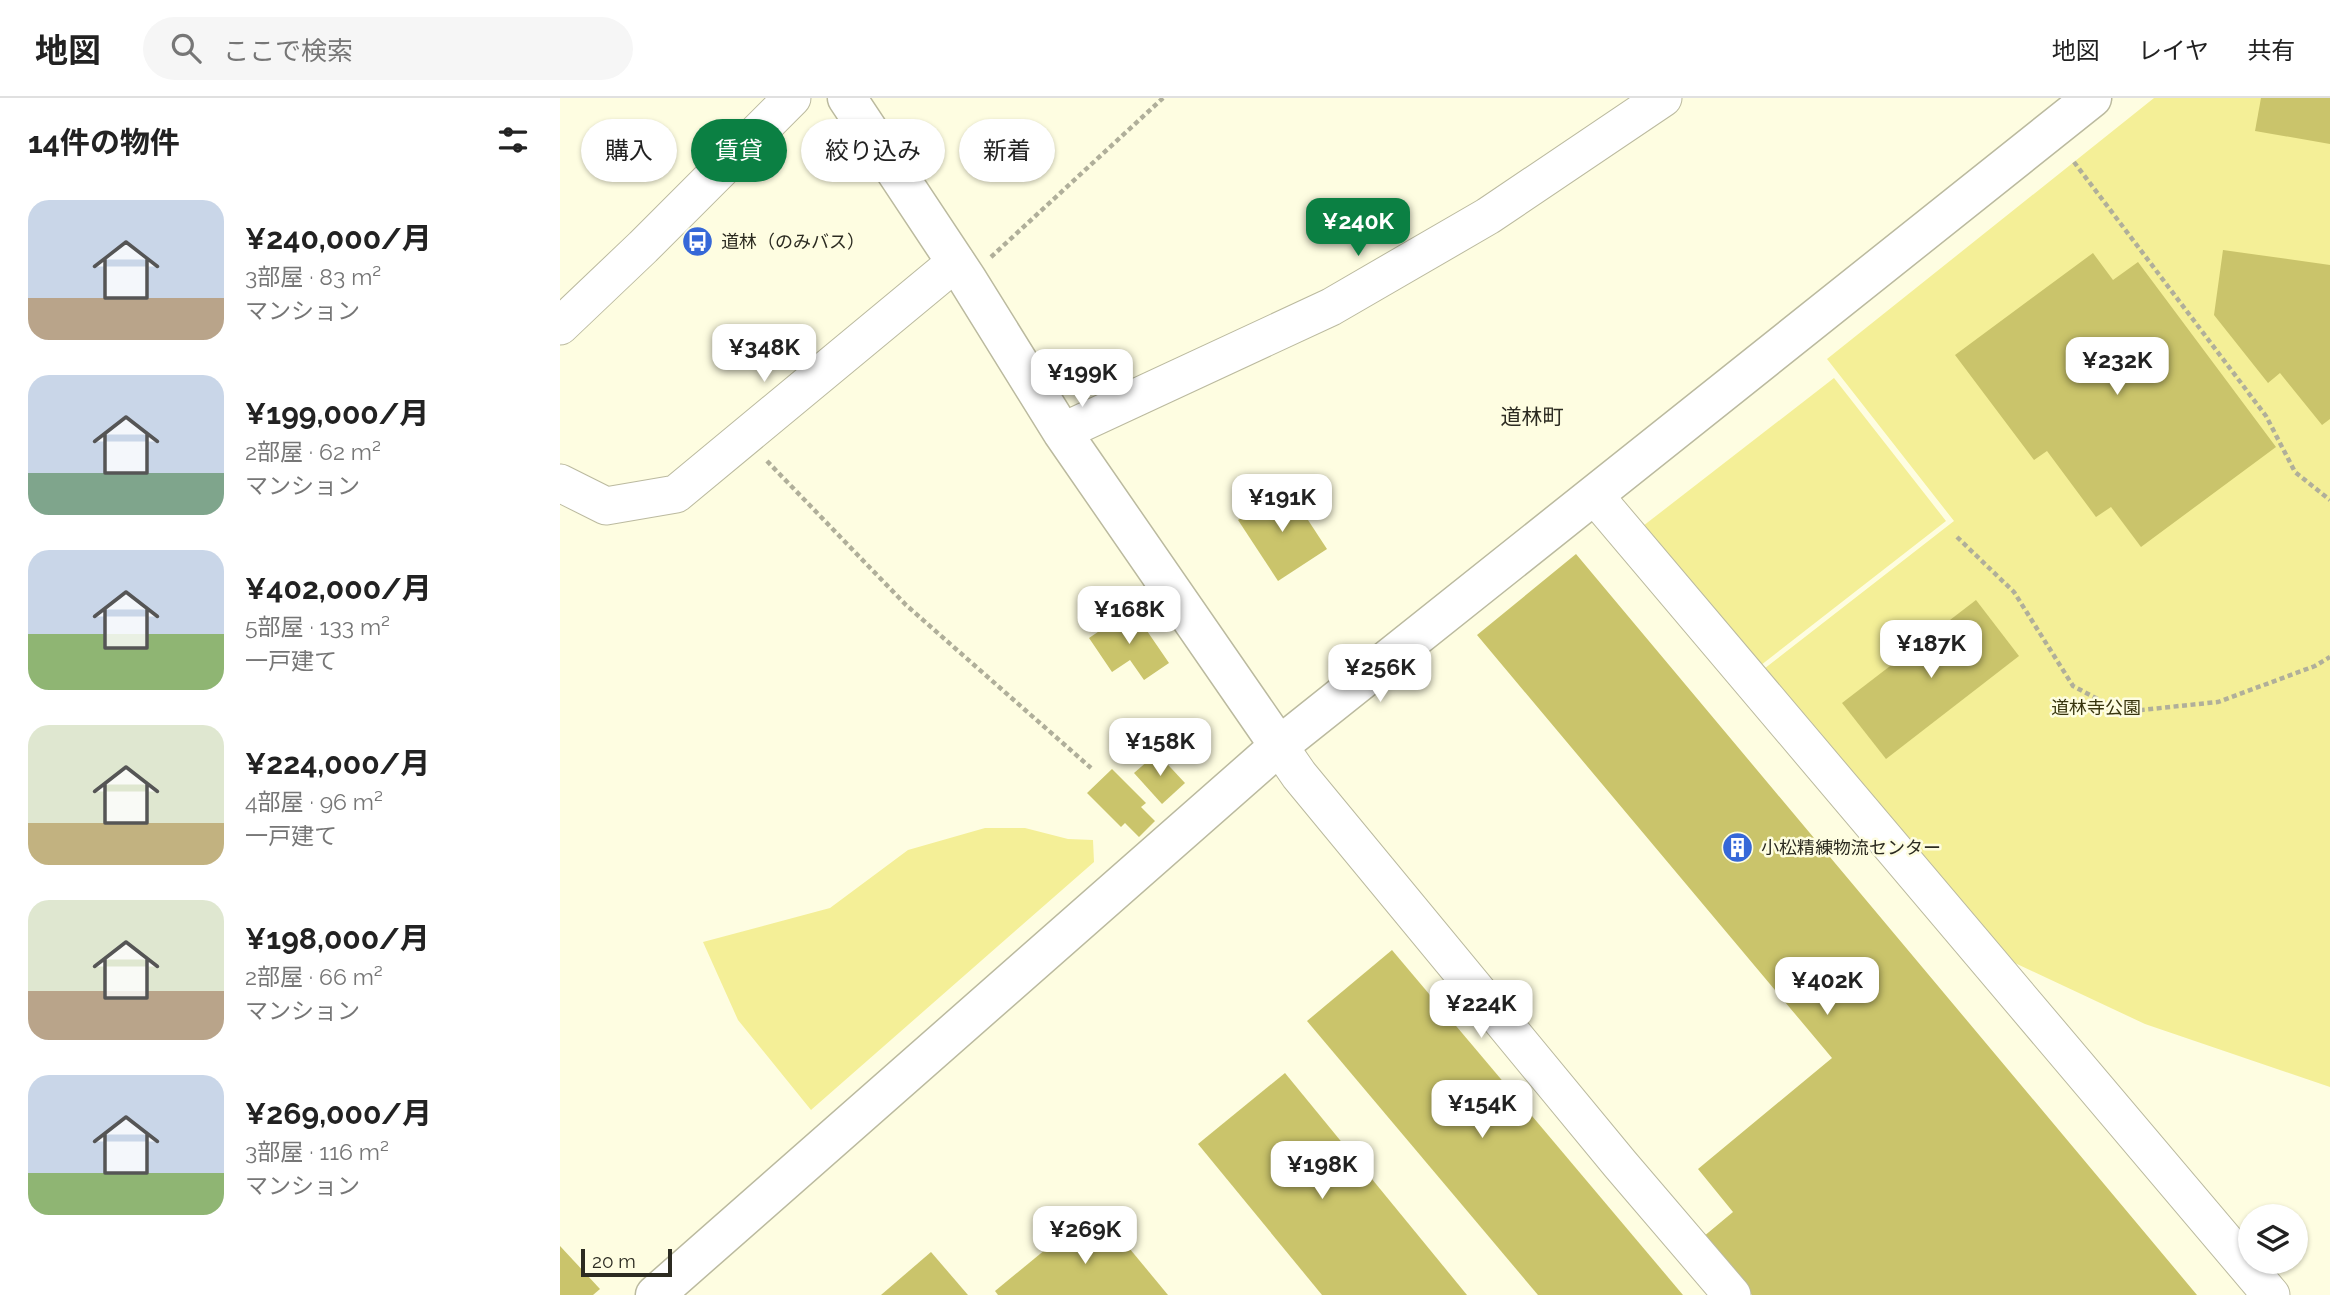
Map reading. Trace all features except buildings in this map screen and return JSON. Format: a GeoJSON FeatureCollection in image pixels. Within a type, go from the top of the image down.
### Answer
{"type":"FeatureCollection","features":[{"type":"Feature","properties":{"kind":"street"},"geometry":{"type":"LineString","coordinates":[[560,326],[792,98]]}},
{"type":"Feature","properties":{"kind":"street"},"geometry":{"type":"LineString","coordinates":[[847,98],[961,271],[1062,432],[1299,775],[1620,1164],[1732,1295]]}},
{"type":"Feature","properties":{"kind":"street"},"geometry":{"type":"LineString","coordinates":[[1062,432],[1331,307],[1488,216],[1663,98]]}},
{"type":"Feature","properties":{"kind":"street"},"geometry":{"type":"LineString","coordinates":[[655,1295],[1279,746],[2092,98]]}},
{"type":"Feature","properties":{"kind":"street"},"geometry":{"type":"LineString","coordinates":[[560,483],[606,506],[676,494],[745,437],[961,271]]}},
{"type":"Feature","properties":{"kind":"street"},"geometry":{"type":"LineString","coordinates":[[1594,495],[2271,1295]]}},
{"type":"Feature","properties":{"kind":"path"},"geometry":{"type":"LineString","coordinates":[[961,271],[1163,98]]}},
{"type":"Feature","properties":{"kind":"path"},"geometry":{"type":"LineString","coordinates":[[2074,162],[2266,416],[2295,472],[2330,500]]}},
{"type":"Feature","properties":{"kind":"path"},"geometry":{"type":"LineString","coordinates":[[745,437],[906,605],[1091,768]]}},
{"type":"Feature","properties":{"kind":"path"},"geometry":{"type":"LineString","coordinates":[[1957,537],[2014,592],[2073,686],[2122,712],[2218,702],[2315,666],[2330,657]]}},
{"type":"Feature","properties":{"kind":"green space","name":"道林寺公園"},"geometry":{"type":"Polygon","coordinates":[[[2154,98],[2330,98],[2330,1087],[2145,1024],[2002,957],[1760,672],[1954,521],[1827,359],[2154,98]]]}},
{"type":"Feature","properties":{"kind":"green space"},"geometry":{"type":"Polygon","coordinates":[[[1834,378],[1946,521],[1756,669],[1643,526],[1834,378]]]}},
{"type":"Feature","properties":{"kind":"green space"},"geometry":{"type":"Polygon","coordinates":[[[985,828],[1025,828],[1068,839],[1093,840],[1094,862],[811,1110],[738,1020],[703,942],[830,908],[908,850],[985,828]]]}},
{"type":"Feature","properties":{"kind":"place","name":"道林（のみバス）"},"geometry":{"type":"Point","coordinates":[698,241]}},
{"type":"Feature","properties":{"kind":"place","name":"小松精練物流センター"},"geometry":{"type":"Point","coordinates":[1738,847]}},
{"type":"Feature","properties":{"kind":"district","name":"道林町"},"geometry":{"type":"Point","coordinates":[1532,416]}}]}
